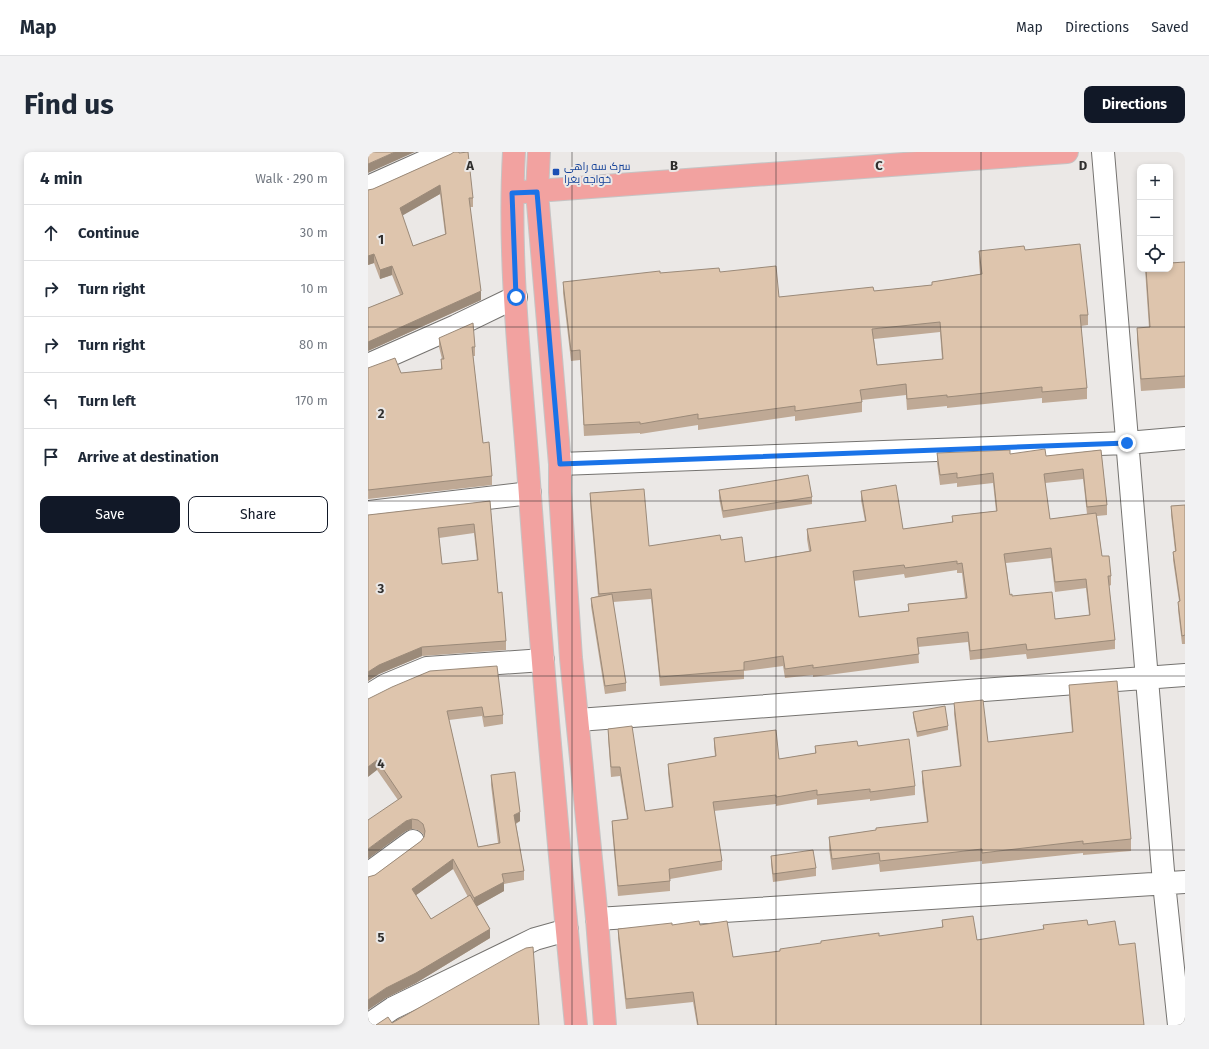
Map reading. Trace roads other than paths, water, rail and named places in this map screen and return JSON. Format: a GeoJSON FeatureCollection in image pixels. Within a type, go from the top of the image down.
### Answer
{"type":"FeatureCollection","features":[{"type":"Feature","properties":{"kind":"main road"},"geometry":{"type":"LineString","coordinates":[[519,152],[514,152],[512,193],[516,297],[543,660],[576,1025]]}},
{"type":"Feature","properties":{"kind":"main road"},"geometry":{"type":"LineString","coordinates":[[539,152],[537,192],[560,464],[560,499],[571,658],[597,919],[605,1025]]}},
{"type":"Feature","properties":{"kind":"main road"},"geometry":{"type":"LineString","coordinates":[[512,193],[1067,152]]}},
{"type":"Feature","properties":{"kind":"street"},"geometry":{"type":"LineString","coordinates":[[368,187],[446,152]]}},
{"type":"Feature","properties":{"kind":"street"},"geometry":{"type":"LineString","coordinates":[[1102,152],[1147,678],[1175,883],[1179,1025]]}},
{"type":"Feature","properties":{"kind":"street"},"geometry":{"type":"LineString","coordinates":[[368,365],[456,326],[516,297]]}},
{"type":"Feature","properties":{"kind":"street"},"geometry":{"type":"LineString","coordinates":[[560,464],[1127,443],[1185,438]]}},
{"type":"Feature","properties":{"kind":"street"},"geometry":{"type":"LineString","coordinates":[[368,512],[530,493]]}},
{"type":"Feature","properties":{"kind":"street"},"geometry":{"type":"LineString","coordinates":[[368,696],[386,685],[428,668],[543,660]]}},
{"type":"Feature","properties":{"kind":"street"},"geometry":{"type":"LineString","coordinates":[[578,720],[1185,675]]}},
{"type":"Feature","properties":{"kind":"street"},"geometry":{"type":"LineString","coordinates":[[368,874],[413,841]]}},
{"type":"Feature","properties":{"kind":"street"},"geometry":{"type":"LineString","coordinates":[[597,919],[1175,883]]}},
{"type":"Feature","properties":{"kind":"street"},"geometry":{"type":"LineString","coordinates":[[368,1025],[393,1008],[535,939],[567,930]]}},
{"type":"Feature","properties":{"kind":"place","name":"سرک سه راهی خواجه بغرا"},"geometry":{"type":"Point","coordinates":[556,172]}}]}
